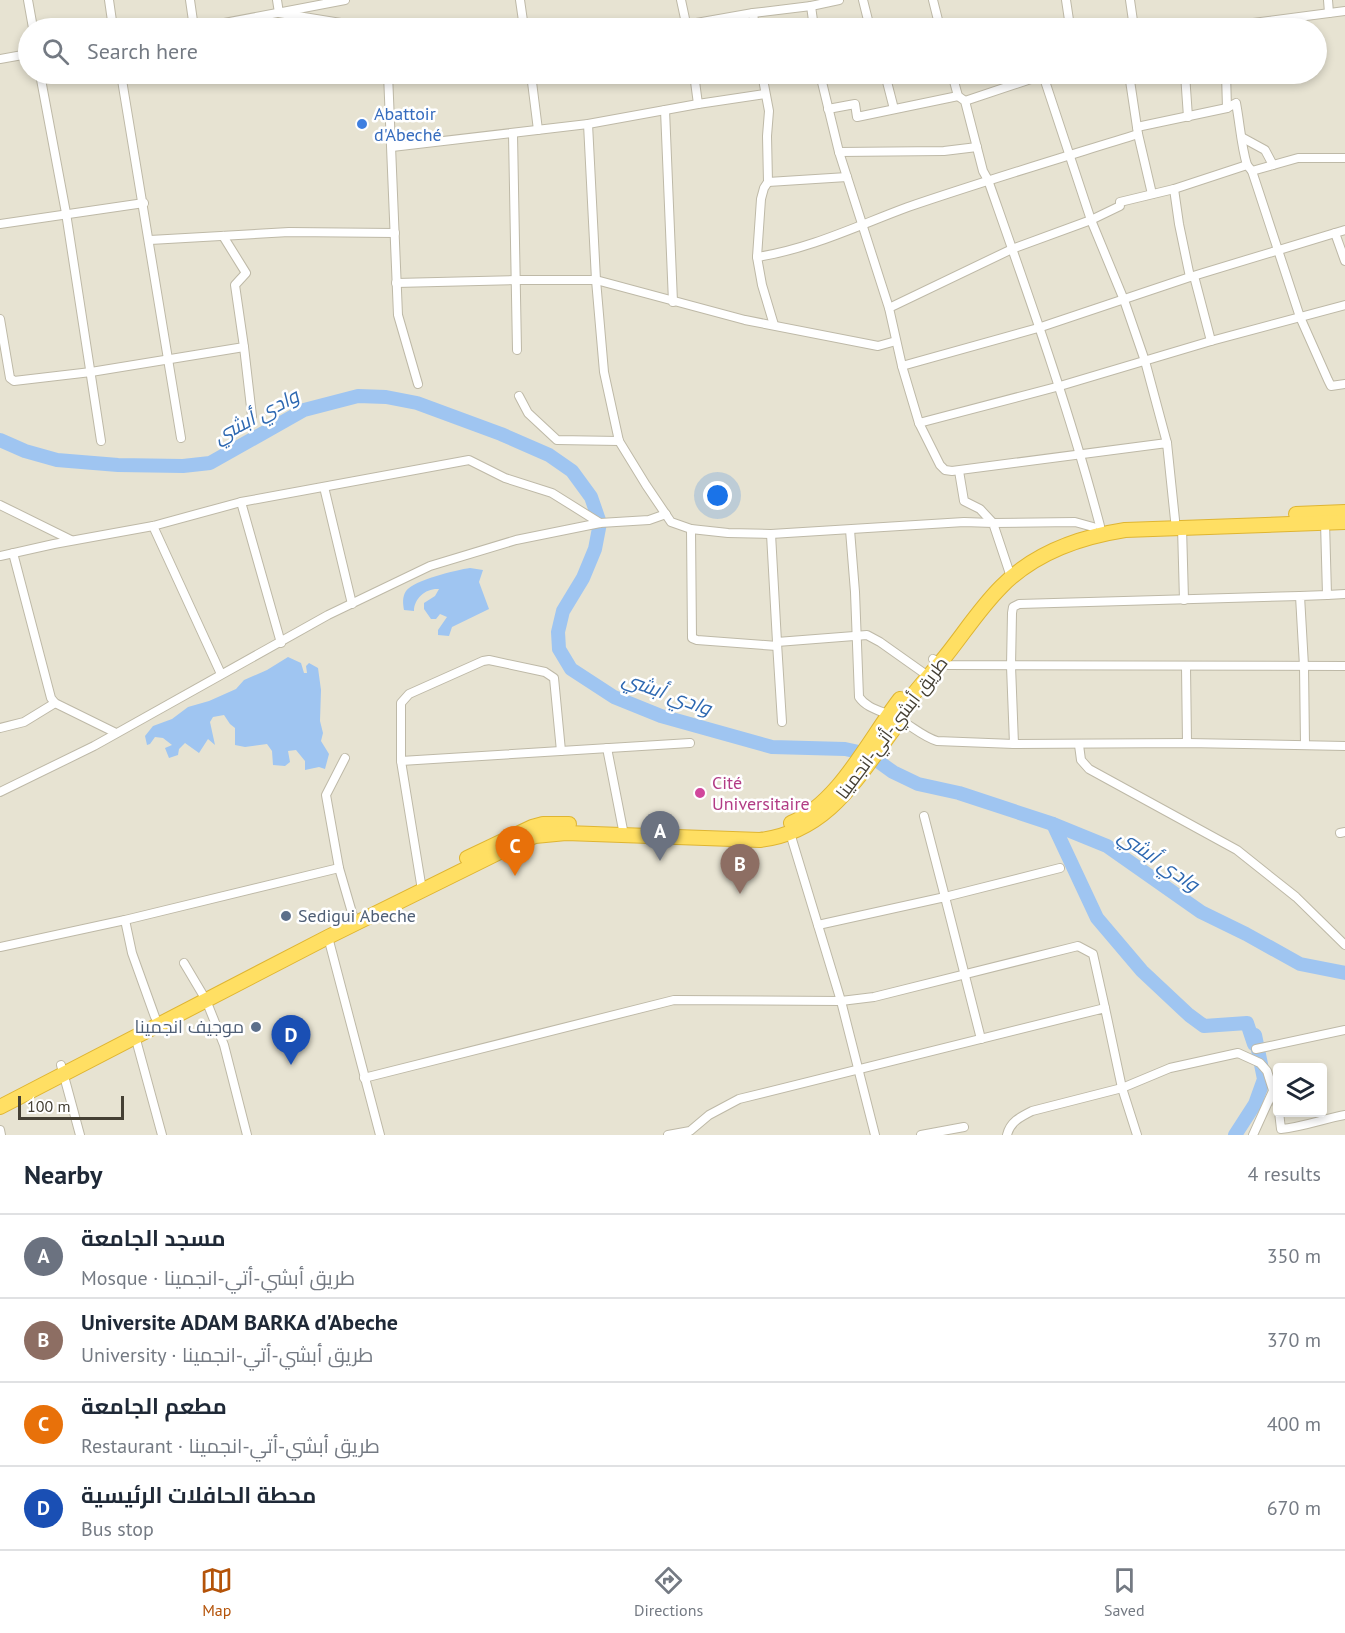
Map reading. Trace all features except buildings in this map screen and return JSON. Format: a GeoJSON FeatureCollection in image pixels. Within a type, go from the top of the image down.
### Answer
{"type":"FeatureCollection","features":[{"type":"Feature","properties":{"kind":"highway"},"geometry":{"type":"LineString","coordinates":[[1010,573],[1064,546],[1091,536],[1178,524],[1287,519],[1345,512]]}},
{"type":"Feature","properties":{"kind":"highway"},"geometry":{"type":"LineString","coordinates":[[1287,519],[1345,522]]}},
{"type":"Feature","properties":{"kind":"highway"},"geometry":{"type":"LineString","coordinates":[[274,961],[328,937],[503,839],[532,827],[558,824],[624,831],[751,831],[797,821],[846,784],[936,661],[978,599],[1044,546],[1062,537],[1097,526],[1124,522],[1178,524]]}},
{"type":"Feature","properties":{"kind":"highway","name":"طريق أبشي-أتي-انجمينا"},"geometry":{"type":"LineString","coordinates":[[624,831],[760,840],[790,833],[821,817],[846,784]]}},
{"type":"Feature","properties":{"kind":"highway"},"geometry":{"type":"LineString","coordinates":[[0,1097],[135,1036],[353,916],[421,886]]}},
{"type":"Feature","properties":{"kind":"highway"},"geometry":{"type":"LineString","coordinates":[[0,1107],[155,1017],[204,997]]}},
{"type":"Feature","properties":{"kind":"street"},"geometry":{"type":"LineString","coordinates":[[28,0],[31,18]]}},
{"type":"Feature","properties":{"kind":"street"},"geometry":{"type":"LineString","coordinates":[[109,0],[112,18]]}},
{"type":"Feature","properties":{"kind":"street"},"geometry":{"type":"LineString","coordinates":[[190,0],[194,18]]}},
{"type":"Feature","properties":{"kind":"street"},"geometry":{"type":"LineString","coordinates":[[277,0],[279,13]]}},
{"type":"Feature","properties":{"kind":"street"},"geometry":{"type":"LineString","coordinates":[[251,18],[345,0]]}},
{"type":"Feature","properties":{"kind":"street"},"geometry":{"type":"LineString","coordinates":[[520,0],[523,18]]}},
{"type":"Feature","properties":{"kind":"street"},"geometry":{"type":"LineString","coordinates":[[681,0],[685,18]]}},
{"type":"Feature","properties":{"kind":"street"},"geometry":{"type":"LineString","coordinates":[[729,18],[839,0]]}},
{"type":"Feature","properties":{"kind":"street"},"geometry":{"type":"LineString","coordinates":[[863,0],[868,18]]}},
{"type":"Feature","properties":{"kind":"street"},"geometry":{"type":"LineString","coordinates":[[933,0],[938,18]]}},
{"type":"Feature","properties":{"kind":"street"},"geometry":{"type":"LineString","coordinates":[[1066,0],[1069,18]]}},
{"type":"Feature","properties":{"kind":"street"},"geometry":{"type":"LineString","coordinates":[[1130,0],[1133,18]]}},
{"type":"Feature","properties":{"kind":"street"},"geometry":{"type":"LineString","coordinates":[[1329,0],[1329,13]]}},
{"type":"Feature","properties":{"kind":"street"},"geometry":{"type":"LineString","coordinates":[[811,6],[813,18]]}},
{"type":"Feature","properties":{"kind":"street"},"geometry":{"type":"LineString","coordinates":[[1291,18],[1345,11]]}},
{"type":"Feature","properties":{"kind":"street"},"geometry":{"type":"LineString","coordinates":[[279,13],[310,18]]}},
{"type":"Feature","properties":{"kind":"street"},"geometry":{"type":"LineString","coordinates":[[753,13],[754,18]]}},
{"type":"Feature","properties":{"kind":"street"},"geometry":{"type":"LineString","coordinates":[[0,59],[18,56]]}},
{"type":"Feature","properties":{"kind":"street"},"geometry":{"type":"LineString","coordinates":[[42,84],[66,213],[101,441]]}},
{"type":"Feature","properties":{"kind":"street"},"geometry":{"type":"LineString","coordinates":[[123,84],[181,438]]}},
{"type":"Feature","properties":{"kind":"street"},"geometry":{"type":"LineString","coordinates":[[388,84],[398,315],[417,384]]}},
{"type":"Feature","properties":{"kind":"street"},"geometry":{"type":"LineString","coordinates":[[532,84],[538,130]]}},
{"type":"Feature","properties":{"kind":"street"},"geometry":{"type":"LineString","coordinates":[[695,84],[698,104]]}},
{"type":"Feature","properties":{"kind":"street"},"geometry":{"type":"LineString","coordinates":[[764,84],[770,111],[766,136],[768,182],[761,199],[758,257],[762,285],[774,325]]}},
{"type":"Feature","properties":{"kind":"street"},"geometry":{"type":"LineString","coordinates":[[822,84],[839,152],[889,308],[902,366],[919,423],[940,465],[945,470],[959,471],[1167,443]]}},
{"type":"Feature","properties":{"kind":"street"},"geometry":{"type":"LineString","coordinates":[[888,84],[894,109]]}},
{"type":"Feature","properties":{"kind":"street"},"geometry":{"type":"LineString","coordinates":[[588,124],[596,280],[604,372],[619,441],[671,522],[691,529],[771,534],[964,522],[1075,522],[1097,526],[1081,453],[1060,386],[983,171],[956,84]]}},
{"type":"Feature","properties":{"kind":"street"},"geometry":{"type":"LineString","coordinates":[[828,109],[855,104],[857,117],[962,99],[1012,84]]}},
{"type":"Feature","properties":{"kind":"street"},"geometry":{"type":"LineString","coordinates":[[1049,84],[1091,220],[1124,300],[1145,361],[1167,443],[1178,524],[1184,600]]}},
{"type":"Feature","properties":{"kind":"street"},"geometry":{"type":"LineString","coordinates":[[1131,84],[1152,194]]}},
{"type":"Feature","properties":{"kind":"street"},"geometry":{"type":"LineString","coordinates":[[1186,84],[1188,117]]}},
{"type":"Feature","properties":{"kind":"street"},"geometry":{"type":"LineString","coordinates":[[1226,84],[1227,108]]}},
{"type":"Feature","properties":{"kind":"street"},"geometry":{"type":"LineString","coordinates":[[392,147],[588,124],[765,94]]}},
{"type":"Feature","properties":{"kind":"street"},"geometry":{"type":"LineString","coordinates":[[758,257],[808,245],[988,180],[1070,155],[1138,130],[1227,108],[1236,103],[1243,138],[1242,147],[1300,317],[1331,386],[1345,384]]}},
{"type":"Feature","properties":{"kind":"street"},"geometry":{"type":"LineString","coordinates":[[665,110],[673,302]]}},
{"type":"Feature","properties":{"kind":"street"},"geometry":{"type":"LineString","coordinates":[[513,134],[517,350]]}},
{"type":"Feature","properties":{"kind":"street"},"geometry":{"type":"LineString","coordinates":[[1243,138],[1265,150],[1273,165]]}},
{"type":"Feature","properties":{"kind":"street"},"geometry":{"type":"LineString","coordinates":[[839,152],[944,151],[977,147]]}},
{"type":"Feature","properties":{"kind":"street"},"geometry":{"type":"LineString","coordinates":[[889,308],[1012,249],[1091,220],[1120,206],[1120,202],[1249,168],[1273,165],[1298,158],[1345,158]]}},
{"type":"Feature","properties":{"kind":"street"},"geometry":{"type":"LineString","coordinates":[[768,182],[847,177]]}},
{"type":"Feature","properties":{"kind":"street"},"geometry":{"type":"LineString","coordinates":[[1174,189],[1179,224],[1211,340]]}},
{"type":"Feature","properties":{"kind":"street"},"geometry":{"type":"LineString","coordinates":[[0,224],[144,203]]}},
{"type":"Feature","properties":{"kind":"street"},"geometry":{"type":"LineString","coordinates":[[902,366],[1038,328],[1192,276],[1345,230]]}},
{"type":"Feature","properties":{"kind":"street"},"geometry":{"type":"LineString","coordinates":[[150,240],[289,232],[395,233]]}},
{"type":"Feature","properties":{"kind":"street"},"geometry":{"type":"LineString","coordinates":[[1335,233],[1345,261]]}},
{"type":"Feature","properties":{"kind":"street"},"geometry":{"type":"LineString","coordinates":[[223,236],[246,273],[235,285],[252,416]]}},
{"type":"Feature","properties":{"kind":"street"},"geometry":{"type":"LineString","coordinates":[[396,283],[596,280],[745,320],[878,346],[896,341]]}},
{"type":"Feature","properties":{"kind":"street"},"geometry":{"type":"LineString","coordinates":[[919,423],[1060,386],[1211,340],[1345,304]]}},
{"type":"Feature","properties":{"kind":"street"},"geometry":{"type":"LineString","coordinates":[[0,319],[10,378],[14,381],[91,372],[244,347]]}},
{"type":"Feature","properties":{"kind":"street"},"geometry":{"type":"LineString","coordinates":[[519,396],[528,413],[557,440],[619,441]]}},
{"type":"Feature","properties":{"kind":"street"},"geometry":{"type":"LineString","coordinates":[[0,556],[72,540],[153,526],[241,502],[469,460],[505,478],[552,493],[600,523]]}},
{"type":"Feature","properties":{"kind":"street"},"geometry":{"type":"LineString","coordinates":[[959,471],[964,501],[980,508],[993,523],[1010,573]]}},
{"type":"Feature","properties":{"kind":"street"},"geometry":{"type":"LineString","coordinates":[[324,487],[352,604]]}},
{"type":"Feature","properties":{"kind":"street"},"geometry":{"type":"LineString","coordinates":[[241,502],[280,643]]}},
{"type":"Feature","properties":{"kind":"street"},"geometry":{"type":"LineString","coordinates":[[0,505],[72,540]]}},
{"type":"Feature","properties":{"kind":"street"},"geometry":{"type":"LineString","coordinates":[[0,792],[116,733],[328,615],[430,566],[516,540],[600,523],[649,520],[666,514]]}},
{"type":"Feature","properties":{"kind":"street"},"geometry":{"type":"LineString","coordinates":[[1325,522],[1327,595]]}},
{"type":"Feature","properties":{"kind":"street"},"geometry":{"type":"LineString","coordinates":[[153,526],[221,674]]}},
{"type":"Feature","properties":{"kind":"street"},"geometry":{"type":"LineString","coordinates":[[691,529],[692,638],[777,644],[867,635],[925,674]]}},
{"type":"Feature","properties":{"kind":"street"},"geometry":{"type":"LineString","coordinates":[[850,530],[859,697],[863,703],[890,722],[937,741],[1079,745],[1187,743],[1345,746]]}},
{"type":"Feature","properties":{"kind":"street"},"geometry":{"type":"LineString","coordinates":[[771,534],[782,722]]}},
{"type":"Feature","properties":{"kind":"street"},"geometry":{"type":"LineString","coordinates":[[13,553],[51,698],[55,703],[116,733]]}},
{"type":"Feature","properties":{"kind":"street"},"geometry":{"type":"LineString","coordinates":[[1014,744],[1011,666],[1012,613],[1013,607],[1019,604],[1345,594]]}},
{"type":"Feature","properties":{"kind":"street"},"geometry":{"type":"LineString","coordinates":[[1300,596],[1305,745]]}},
{"type":"Feature","properties":{"kind":"street"},"geometry":{"type":"LineString","coordinates":[[421,886],[401,761],[401,704],[404,698],[489,660],[545,672],[554,678],[561,751]]}},
{"type":"Feature","properties":{"kind":"street"},"geometry":{"type":"LineString","coordinates":[[936,661],[1011,666],[1037,664],[1186,667],[1345,666]]}},
{"type":"Feature","properties":{"kind":"street"},"geometry":{"type":"LineString","coordinates":[[1186,667],[1187,743]]}},
{"type":"Feature","properties":{"kind":"street"},"geometry":{"type":"LineString","coordinates":[[0,728],[24,722],[55,703]]}},
{"type":"Feature","properties":{"kind":"street"},"geometry":{"type":"LineString","coordinates":[[401,761],[690,743]]}},
{"type":"Feature","properties":{"kind":"street"},"geometry":{"type":"LineString","coordinates":[[1079,745],[1081,760],[1089,769],[1237,850],[1296,897],[1345,945]]}},
{"type":"Feature","properties":{"kind":"street"},"geometry":{"type":"LineString","coordinates":[[608,748],[624,831]]}},
{"type":"Feature","properties":{"kind":"street"},"geometry":{"type":"LineString","coordinates":[[345,758],[326,795],[339,868],[353,916]]}},
{"type":"Feature","properties":{"kind":"street"},"geometry":{"type":"LineString","coordinates":[[924,816],[981,1038]]}},
{"type":"Feature","properties":{"kind":"street"},"geometry":{"type":"LineString","coordinates":[[790,833],[841,1001],[875,1135]]}},
{"type":"Feature","properties":{"kind":"street"},"geometry":{"type":"LineString","coordinates":[[0,947],[125,920],[339,868]]}},
{"type":"Feature","properties":{"kind":"street"},"geometry":{"type":"LineString","coordinates":[[818,926],[1060,868]]}},
{"type":"Feature","properties":{"kind":"street"},"geometry":{"type":"LineString","coordinates":[[125,920],[132,953],[155,1017]]}},
{"type":"Feature","properties":{"kind":"street"},"geometry":{"type":"LineString","coordinates":[[328,937],[380,1135]]}},
{"type":"Feature","properties":{"kind":"street"},"geometry":{"type":"LineString","coordinates":[[364,1078],[674,1000],[841,1001],[874,997],[1078,946],[1093,954],[1122,1088],[1137,1135]]}},
{"type":"Feature","properties":{"kind":"street"},"geometry":{"type":"LineString","coordinates":[[184,963],[204,997],[224,1045],[248,1135]]}},
{"type":"Feature","properties":{"kind":"street"},"geometry":{"type":"LineString","coordinates":[[668,1135],[690,1131],[710,1115],[739,1099],[1105,1008]]}},
{"type":"Feature","properties":{"kind":"street"},"geometry":{"type":"LineString","coordinates":[[1256,1049],[1345,1030]]}},
{"type":"Feature","properties":{"kind":"street"},"geometry":{"type":"LineString","coordinates":[[135,1036],[162,1135]]}},
{"type":"Feature","properties":{"kind":"street"},"geometry":{"type":"LineString","coordinates":[[1007,1135],[1011,1125],[1032,1111],[1122,1088],[1170,1068],[1238,1053],[1260,1063],[1267,1071],[1273,1091],[1252,1135]]}},
{"type":"Feature","properties":{"kind":"street"},"geometry":{"type":"LineString","coordinates":[[62,1069],[80,1135]]}},
{"type":"Feature","properties":{"kind":"street"},"geometry":{"type":"LineString","coordinates":[[1280,1117],[1282,1132],[1345,1115]]}},
{"type":"Feature","properties":{"kind":"street"},"geometry":{"type":"LineString","coordinates":[[921,1135],[964,1127]]}},
{"type":"Feature","properties":{"kind":"street"},"geometry":{"type":"LineString","coordinates":[[0,1130],[1,1135]]}},
{"type":"Feature","properties":{"kind":"shaded area"},"geometry":{"type":"Polygon","coordinates":[[[0,0],[1345,0],[1345,1135],[0,1135],[0,0]]]}},
{"type":"Feature","properties":{"kind":"water"},"geometry":{"type":"Polygon","coordinates":[[[470,568],[483,570],[479,582],[489,609],[452,627],[449,636],[438,635],[438,630],[447,617],[440,614],[436,619],[431,619],[424,609],[424,603],[435,596],[439,589],[430,590],[418,598],[414,611],[404,610],[404,596],[410,587],[436,576],[470,568]]]}},
{"type":"Feature","properties":{"kind":"water"},"geometry":{"type":"Polygon","coordinates":[[[288,657],[301,663],[304,673],[307,673],[306,666],[309,663],[318,668],[321,690],[320,721],[323,733],[321,741],[329,754],[325,769],[319,767],[305,770],[305,761],[296,750],[288,751],[290,762],[285,766],[273,765],[272,751],[267,744],[245,747],[235,745],[235,728],[224,715],[213,717],[210,722],[215,745],[208,739],[199,753],[185,743],[179,749],[178,755],[169,758],[165,748],[172,745],[163,738],[155,737],[147,745],[145,736],[153,726],[172,719],[188,707],[236,689],[244,680],[288,657]]]}},
{"type":"Feature","properties":{"kind":"waterway","name":"وادي أبشي"},"geometry":{"type":"LineString","coordinates":[[0,440],[25,451],[57,460],[118,465],[183,466],[210,463],[304,410],[358,396],[386,397],[417,403],[501,434],[549,455],[572,471],[591,497],[600,523],[595,549],[583,578],[563,611],[558,632],[559,649],[571,669],[614,697],[661,716],[772,747],[845,749],[868,754],[893,772],[918,784],[959,793],[1053,824],[1107,846],[1201,912],[1300,964],[1345,973]]}},
{"type":"Feature","properties":{"kind":"waterway"},"geometry":{"type":"LineString","coordinates":[[1053,824],[1097,918],[1142,971],[1204,1026],[1247,1023],[1254,1044]]}},
{"type":"Feature","properties":{"kind":"waterway"},"geometry":{"type":"LineString","coordinates":[[1235,1135],[1255,1104],[1264,1079],[1255,1035]]}},
{"type":"Feature","properties":{"kind":"place","name":"Abattoir d'Abeché"},"geometry":{"type":"Point","coordinates":[362,124]}},
{"type":"Feature","properties":{"kind":"place","name":"Cité Universitaire"},"geometry":{"type":"Point","coordinates":[700,793]}},
{"type":"Feature","properties":{"kind":"place","name":"مسجد الجامعة"},"geometry":{"type":"Point","coordinates":[660,861]}},
{"type":"Feature","properties":{"kind":"place","name":"مطعم الجامعة"},"geometry":{"type":"Point","coordinates":[515,876]}},
{"type":"Feature","properties":{"kind":"place","name":"Universite ADAM BARKA d'Abeche"},"geometry":{"type":"Point","coordinates":[740,894]}},
{"type":"Feature","properties":{"kind":"place","name":"Sedigui Abeche"},"geometry":{"type":"Point","coordinates":[286,916]}},
{"type":"Feature","properties":{"kind":"place","name":"موجيف انجمينا"},"geometry":{"type":"Point","coordinates":[256,1027]}},
{"type":"Feature","properties":{"kind":"place","name":"محطة الحافلات الرئيسية"},"geometry":{"type":"Point","coordinates":[291,1065]}}]}
